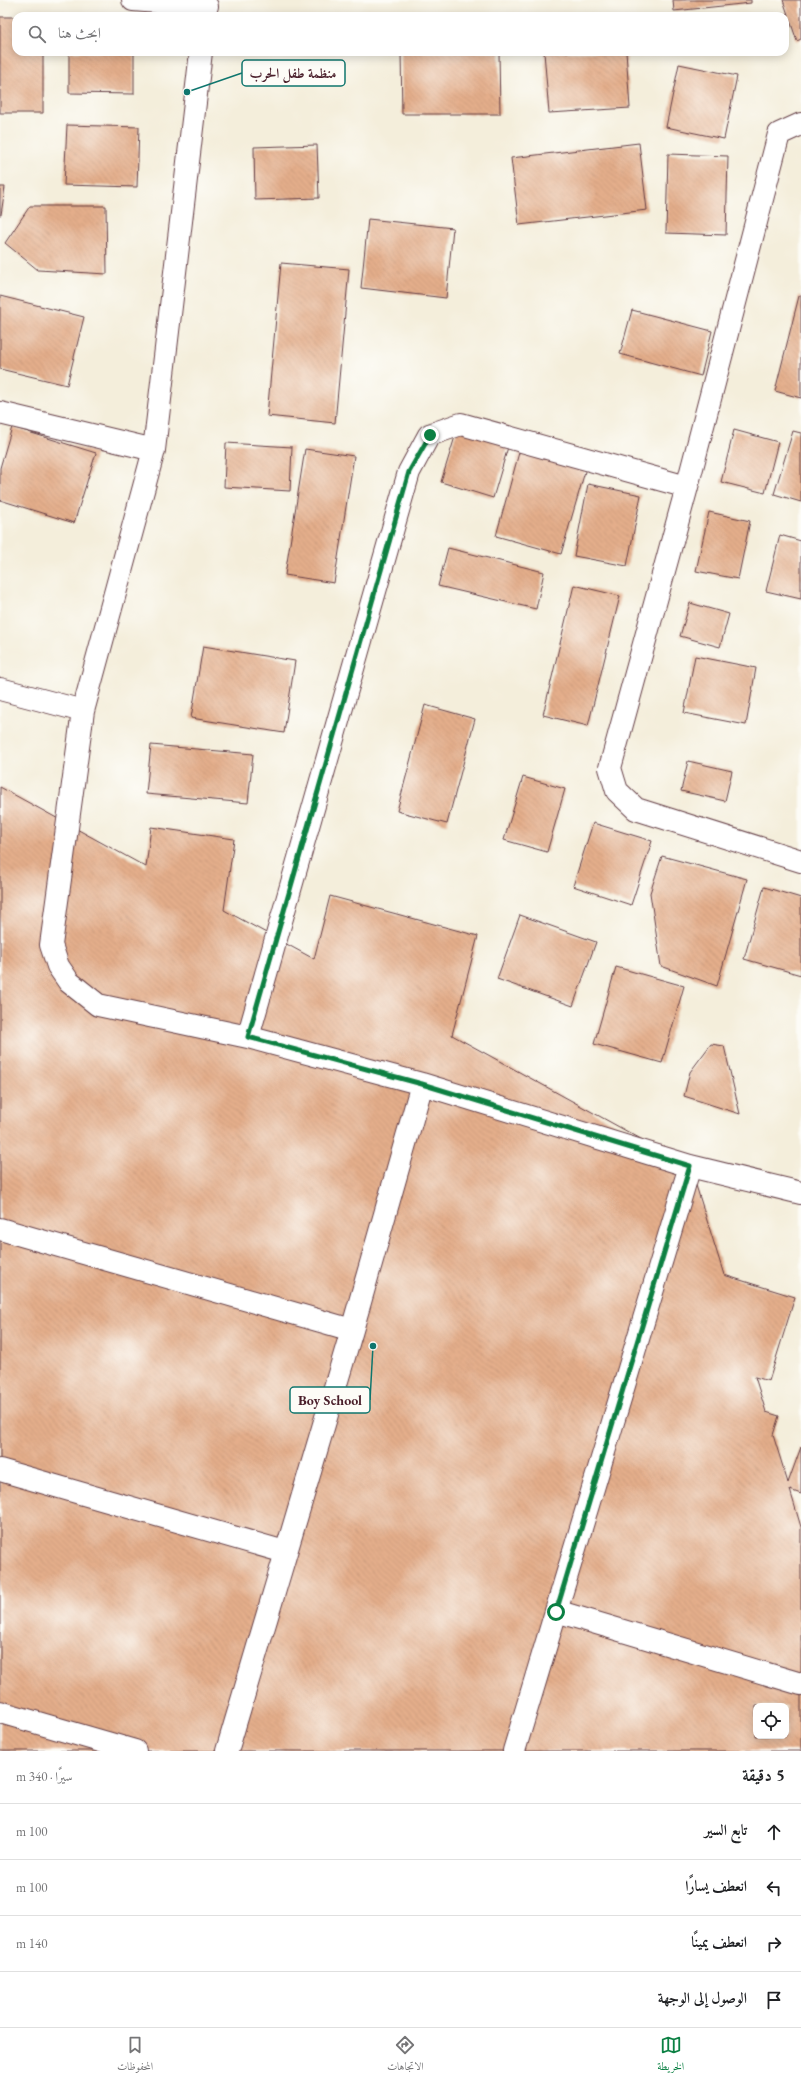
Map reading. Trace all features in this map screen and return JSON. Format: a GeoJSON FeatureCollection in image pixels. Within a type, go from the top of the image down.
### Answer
{"type":"FeatureCollection","features":[{"type":"Feature","properties":{"kind":"street"},"geometry":{"type":"LineString","coordinates":[[133,0],[207,7]]}},
{"type":"Feature","properties":{"kind":"street"},"geometry":{"type":"LineString","coordinates":[[201,56],[154,450],[83,711],[51,945],[58,966],[69,982],[98,1005],[248,1037],[422,1084],[690,1166],[801,1192]]}},
{"type":"Feature","properties":{"kind":"street"},"geometry":{"type":"LineString","coordinates":[[801,124],[779,134],[687,487],[610,768],[617,791],[636,809],[801,861]]}},
{"type":"Feature","properties":{"kind":"street"},"geometry":{"type":"LineString","coordinates":[[0,413],[154,450]]}},
{"type":"Feature","properties":{"kind":"street"},"geometry":{"type":"LineString","coordinates":[[248,1037],[409,472],[430,435],[461,424],[687,487]]}},
{"type":"Feature","properties":{"kind":"street"},"geometry":{"type":"LineString","coordinates":[[0,689],[83,711]]}},
{"type":"Feature","properties":{"kind":"street"},"geometry":{"type":"LineString","coordinates":[[227,1751],[352,1330],[422,1084]]}},
{"type":"Feature","properties":{"kind":"street"},"geometry":{"type":"LineString","coordinates":[[514,1751],[690,1166]]}},
{"type":"Feature","properties":{"kind":"street"},"geometry":{"type":"LineString","coordinates":[[0,1230],[352,1330]]}},
{"type":"Feature","properties":{"kind":"street"},"geometry":{"type":"LineString","coordinates":[[0,1470],[285,1552]]}},
{"type":"Feature","properties":{"kind":"street"},"geometry":{"type":"LineString","coordinates":[[556,1612],[801,1684]]}},
{"type":"Feature","properties":{"kind":"street"},"geometry":{"type":"LineString","coordinates":[[0,1712],[136,1751]]}},
{"type":"Feature","properties":{"kind":"building"},"geometry":{"type":"Polygon","coordinates":[[[673,0],[751,0],[751,3],[674,11],[673,0]]]}},
{"type":"Feature","properties":{"kind":"building"},"geometry":{"type":"Polygon","coordinates":[[[783,0],[801,0],[801,39],[797,41],[789,18],[789,12],[787,12],[783,0]]]}},
{"type":"Feature","properties":{"kind":"building"},"geometry":{"type":"Polygon","coordinates":[[[0,17],[12,17],[12,56],[43,56],[43,113],[0,113],[0,17]]]}},
{"type":"Feature","properties":{"kind":"building"},"geometry":{"type":"Polygon","coordinates":[[[69,56],[134,56],[134,94],[69,93],[69,56]]]}},
{"type":"Feature","properties":{"kind":"building"},"geometry":{"type":"Polygon","coordinates":[[[401,56],[499,56],[500,114],[402,114],[401,56]]]}},
{"type":"Feature","properties":{"kind":"building"},"geometry":{"type":"Polygon","coordinates":[[[544,56],[626,56],[630,108],[549,113],[544,56]]]}},
{"type":"Feature","properties":{"kind":"building"},"geometry":{"type":"Polygon","coordinates":[[[679,64],[737,76],[724,139],[666,127],[679,64]]]}},
{"type":"Feature","properties":{"kind":"building"},"geometry":{"type":"Polygon","coordinates":[[[67,125],[139,127],[137,187],[64,185],[67,125]]]}},
{"type":"Feature","properties":{"kind":"building"},"geometry":{"type":"Polygon","coordinates":[[[639,143],[647,210],[519,225],[511,158],[639,143]]]}},
{"type":"Feature","properties":{"kind":"building"},"geometry":{"type":"Polygon","coordinates":[[[317,145],[319,198],[255,200],[254,147],[317,145]]]}},
{"type":"Feature","properties":{"kind":"building"},"geometry":{"type":"Polygon","coordinates":[[[668,154],[728,156],[726,235],[666,233],[668,154]]]}},
{"type":"Feature","properties":{"kind":"building"},"geometry":{"type":"Polygon","coordinates":[[[0,187],[5,187],[1,215],[0,215],[0,187]]]}},
{"type":"Feature","properties":{"kind":"building"},"geometry":{"type":"Polygon","coordinates":[[[30,206],[106,206],[107,274],[38,270],[5,243],[30,206]]]}},
{"type":"Feature","properties":{"kind":"building"},"geometry":{"type":"Polygon","coordinates":[[[368,219],[453,228],[446,298],[361,288],[368,219]]]}},
{"type":"Feature","properties":{"kind":"building"},"geometry":{"type":"Polygon","coordinates":[[[281,263],[349,269],[335,423],[267,416],[281,263]]]}},
{"type":"Feature","properties":{"kind":"building"},"geometry":{"type":"Polygon","coordinates":[[[0,296],[84,317],[67,385],[0,369],[0,296]]]}},
{"type":"Feature","properties":{"kind":"building"},"geometry":{"type":"Polygon","coordinates":[[[799,296],[801,296],[801,398],[775,391],[799,296]]]}},
{"type":"Feature","properties":{"kind":"building"},"geometry":{"type":"Polygon","coordinates":[[[632,310],[712,331],[701,376],[620,354],[632,310]]]}},
{"type":"Feature","properties":{"kind":"building"},"geometry":{"type":"Polygon","coordinates":[[[462,414],[513,430],[493,498],[441,482],[462,414]]]}},
{"type":"Feature","properties":{"kind":"building"},"geometry":{"type":"Polygon","coordinates":[[[12,427],[96,453],[74,523],[0,500],[0,468],[12,427]]]}},
{"type":"Feature","properties":{"kind":"building"},"geometry":{"type":"Polygon","coordinates":[[[734,430],[778,442],[765,493],[721,482],[734,430]]]}},
{"type":"Feature","properties":{"kind":"building"},"geometry":{"type":"Polygon","coordinates":[[[793,431],[801,433],[801,502],[774,494],[793,431]]]}},
{"type":"Feature","properties":{"kind":"building"},"geometry":{"type":"Polygon","coordinates":[[[226,443],[292,447],[290,491],[224,487],[226,443]]]}},
{"type":"Feature","properties":{"kind":"building"},"geometry":{"type":"Polygon","coordinates":[[[305,449],[354,456],[334,583],[285,575],[305,449]]]}},
{"type":"Feature","properties":{"kind":"building"},"geometry":{"type":"Polygon","coordinates":[[[520,449],[586,468],[561,554],[496,536],[520,449]]]}},
{"type":"Feature","properties":{"kind":"building"},"geometry":{"type":"Polygon","coordinates":[[[588,484],[641,495],[627,566],[574,556],[588,484]]]}},
{"type":"Feature","properties":{"kind":"building"},"geometry":{"type":"Polygon","coordinates":[[[709,512],[750,521],[738,579],[696,571],[709,512]]]}},
{"type":"Feature","properties":{"kind":"building"},"geometry":{"type":"Polygon","coordinates":[[[780,535],[801,541],[801,599],[766,591],[780,535]]]}},
{"type":"Feature","properties":{"kind":"building"},"geometry":{"type":"Polygon","coordinates":[[[448,548],[544,572],[536,609],[438,586],[448,548]]]}},
{"type":"Feature","properties":{"kind":"building"},"geometry":{"type":"Polygon","coordinates":[[[574,585],[620,596],[588,726],[543,715],[574,585]]]}},
{"type":"Feature","properties":{"kind":"building"},"geometry":{"type":"Polygon","coordinates":[[[690,603],[729,614],[720,647],[680,636],[690,603]]]}},
{"type":"Feature","properties":{"kind":"building"},"geometry":{"type":"Polygon","coordinates":[[[203,646],[295,661],[284,733],[191,718],[203,646]]]}},
{"type":"Feature","properties":{"kind":"building"},"geometry":{"type":"Polygon","coordinates":[[[695,656],[756,668],[746,725],[684,713],[695,656]]]}},
{"type":"Feature","properties":{"kind":"building"},"geometry":{"type":"Polygon","coordinates":[[[425,705],[475,719],[447,824],[397,811],[425,705]]]}},
{"type":"Feature","properties":{"kind":"building"},"geometry":{"type":"Polygon","coordinates":[[[151,745],[253,754],[248,803],[146,794],[151,745]]]}},
{"type":"Feature","properties":{"kind":"building"},"geometry":{"type":"Polygon","coordinates":[[[688,761],[732,771],[725,801],[681,791],[688,761]]]}},
{"type":"Feature","properties":{"kind":"building"},"geometry":{"type":"Polygon","coordinates":[[[523,777],[565,789],[547,852],[504,840],[523,777]]]}},
{"type":"Feature","properties":{"kind":"building"},"geometry":{"type":"Polygon","coordinates":[[[0,787],[146,867],[151,827],[234,839],[224,910],[314,959],[330,896],[478,936],[452,1035],[690,1166],[724,1275],[795,1297],[769,1381],[755,1377],[766,1412],[779,1416],[773,1435],[788,1483],[801,1447],[801,1494],[790,1490],[801,1527],[801,1751],[0,1751],[0,787]]]}},
{"type":"Feature","properties":{"kind":"building"},"geometry":{"type":"Polygon","coordinates":[[[593,823],[652,841],[631,905],[573,886],[593,823]]]}},
{"type":"Feature","properties":{"kind":"building"},"geometry":{"type":"Polygon","coordinates":[[[662,856],[747,879],[717,986],[661,966],[650,893],[662,856]]]}},
{"type":"Feature","properties":{"kind":"building"},"geometry":{"type":"Polygon","coordinates":[[[764,887],[801,898],[801,975],[744,959],[764,887]]]}},
{"type":"Feature","properties":{"kind":"building"},"geometry":{"type":"Polygon","coordinates":[[[520,915],[596,942],[573,1006],[497,979],[520,915]]]}},
{"type":"Feature","properties":{"kind":"building"},"geometry":{"type":"Polygon","coordinates":[[[616,967],[684,986],[662,1063],[594,1044],[616,967]]]}},
{"type":"Feature","properties":{"kind":"building"},"geometry":{"type":"Polygon","coordinates":[[[711,1044],[724,1046],[740,1114],[684,1096],[690,1072],[711,1044]]]}},
{"type":"Feature","properties":{"kind":"place","name":"منظمة طفل الحرب"},"geometry":{"type":"Point","coordinates":[187,92]}},
{"type":"Feature","properties":{"kind":"place","name":"Boy School"},"geometry":{"type":"Point","coordinates":[373,1346]}},
{"type":"Feature","properties":{"kind":"route"},"geometry":{"type":"LineString","coordinates":[[430,435],[409,472],[248,1037],[422,1084],[690,1166],[556,1612]]}}]}
